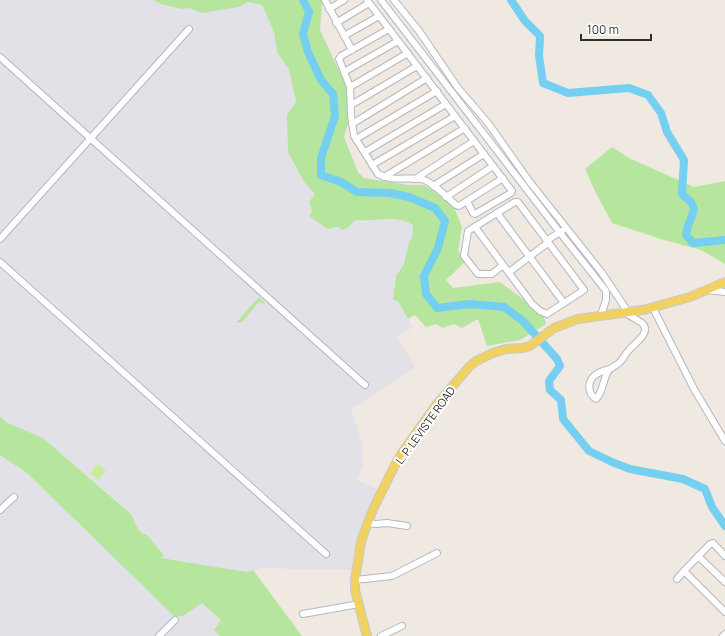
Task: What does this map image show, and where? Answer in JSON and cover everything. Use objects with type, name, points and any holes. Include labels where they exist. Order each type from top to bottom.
[{"type":"main road","name":"L. P. LEVISTE ROAD","points":[[367,636],[355,580],[361,542],[368,523],[402,453],[437,404],[470,366],[486,355],[506,349],[530,346],[545,334],[564,323],[601,315],[653,308],[725,282]]},
{"type":"street","points":[[324,0],[352,50]]},
{"type":"street","points":[[329,9],[344,0]]},
{"type":"street","points":[[381,0],[559,234],[606,291],[606,300],[601,315]]},
{"type":"street","points":[[394,0],[419,31],[458,88],[488,123],[528,181],[612,287],[626,312],[644,324],[645,330],[643,335],[624,356],[621,362],[610,369],[599,373],[591,380],[589,392],[594,398],[596,399],[600,395],[607,373],[610,369]]},
{"type":"street","points":[[336,23],[368,1],[512,190],[511,193],[475,214],[466,201]]},
{"type":"street","points":[[344,36],[380,18],[398,5]]},
{"type":"street","points":[[389,28],[340,57],[339,60],[350,88],[354,136],[378,174],[384,177],[400,180],[422,179],[458,205],[503,178]]},
{"type":"street","points":[[0,239],[189,29]]},
{"type":"street","points":[[344,72],[398,41]]},
{"type":"street","points":[[350,88],[408,54]]},
{"type":"street","points":[[0,57],[366,385]]},
{"type":"street","points":[[351,105],[418,66]]},
{"type":"street","points":[[352,124],[427,78]]},
{"type":"street","points":[[356,139],[437,91]]},
{"type":"street","points":[[364,152],[446,104]]},
{"type":"street","points":[[372,165],[455,116]]},
{"type":"street","points":[[384,177],[465,128]]},
{"type":"street","points":[[413,180],[474,141]]},
{"type":"street","points":[[433,186],[484,154]]},
{"type":"street","points":[[446,197],[493,166]]},
{"type":"street","points":[[475,227],[532,304],[540,311],[547,314],[583,292],[584,289],[547,243],[518,202],[515,202],[468,231],[464,256],[478,274],[492,274],[503,265]]},
{"type":"street","points":[[497,213],[564,304]]},
{"type":"street","points":[[509,272],[547,243],[552,236],[559,234],[566,228]]},
{"type":"street","points":[[0,262],[326,554]]},
{"type":"street","points":[[606,291],[612,287]]},
{"type":"street","points":[[705,290],[725,292]]},
{"type":"street","points":[[653,308],[694,389],[725,441]]},
{"type":"street","points":[[0,510],[14,497]]},
{"type":"street","points":[[368,523],[387,523],[407,526]]},
{"type":"street","points":[[677,579],[711,543],[725,556]]},
{"type":"street","points":[[355,580],[397,574],[437,553]]},
{"type":"street","points":[[698,556],[725,582]]},
{"type":"street","points":[[684,571],[725,612]]},
{"type":"street","points":[[303,614],[359,604]]},
{"type":"street","points":[[159,636],[175,620]]},
{"type":"street","points":[[381,636],[402,626]]},
{"type":"shaded area","points":[[0,0],[153,0],[161,4],[181,9],[189,8],[203,13],[239,7],[248,2],[262,5],[274,32],[277,52],[289,70],[296,102],[287,115],[304,182],[316,194],[328,229],[348,228],[355,220],[365,222],[383,218],[406,221],[413,225],[412,238],[409,242],[404,265],[396,276],[393,300],[398,301],[413,327],[397,337],[415,367],[351,409],[362,443],[363,465],[357,480],[378,489],[357,543],[352,570],[261,568],[247,572],[161,558],[164,555],[138,529],[131,513],[43,438],[6,422],[0,416]]},
{"type":"shaded area","points":[[0,455],[27,473],[183,615],[202,603],[221,621],[220,636],[0,636]]},
{"type":"green space","points":[[153,0],[321,0],[320,30],[347,88],[348,124],[344,137],[358,172],[364,178],[408,185],[424,185],[438,194],[454,207],[462,227],[458,251],[466,261],[446,280],[453,288],[500,282],[543,314],[546,324],[520,340],[487,346],[478,319],[462,328],[454,324],[443,328],[436,324],[426,327],[415,315],[408,319],[398,301],[393,300],[396,276],[404,264],[409,242],[412,238],[413,225],[406,221],[391,219],[355,220],[348,228],[342,230],[338,227],[328,229],[309,216],[312,211],[309,202],[315,194],[304,182],[288,152],[287,115],[296,102],[289,70],[277,52],[274,32],[262,5],[248,2],[239,7],[202,13],[189,8],[181,9],[161,4]]},
{"type":"green space","points":[[612,147],[629,158],[694,187],[725,181],[725,264],[701,250],[612,223],[585,169]]},
{"type":"green space","points":[[259,297],[265,303],[258,303],[242,322],[236,323]]},
{"type":"green space","points":[[0,416],[6,422],[43,438],[131,514],[138,529],[143,534],[146,534],[164,555],[161,558],[247,572],[253,570],[302,636],[220,636],[214,630],[221,620],[202,603],[183,616],[174,616],[27,473],[0,455]]},
{"type":"green space","points":[[98,464],[106,471],[98,480],[90,473]]},
{"type":"waterway","points":[[303,0],[309,12],[303,34],[308,52],[321,80],[333,94],[335,116],[321,158],[321,175],[341,182],[357,192],[390,193],[409,197],[435,208],[445,221],[438,248],[424,276],[426,294],[437,308],[470,304],[504,307],[523,321],[557,359],[560,366],[549,381],[550,390],[561,400],[563,419],[589,451],[630,469],[683,479],[705,489],[712,507],[725,526]]},
{"type":"waterway","points":[[511,0],[525,21],[540,36],[539,56],[543,83],[568,93],[629,88],[648,95],[661,113],[667,132],[684,160],[682,194],[691,202],[694,209],[686,235],[693,243],[725,240]]}]
